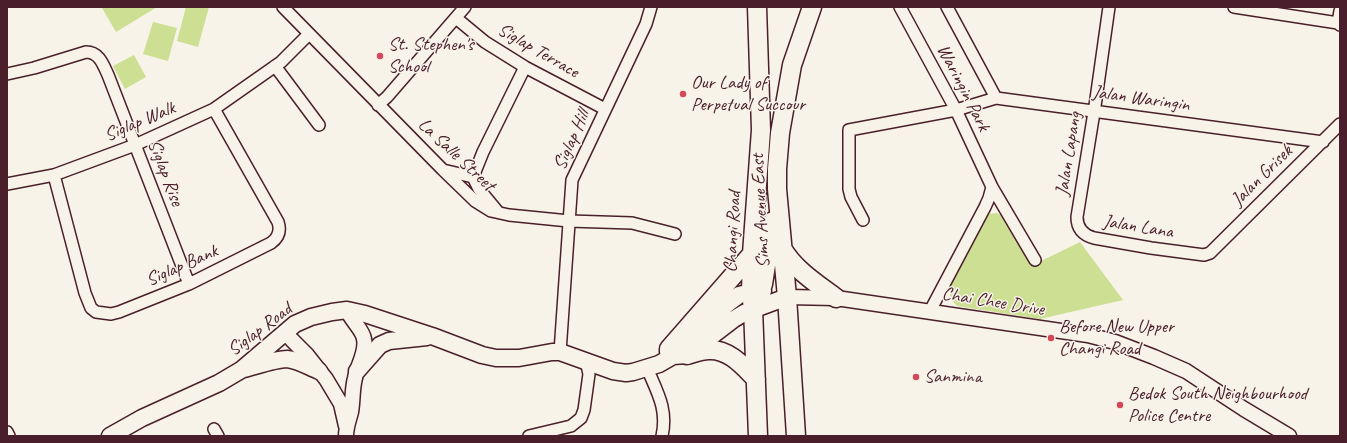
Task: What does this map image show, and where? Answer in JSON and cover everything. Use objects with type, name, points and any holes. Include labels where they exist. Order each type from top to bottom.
[{"type":"main road","name":"Changi Road","points":[[755,297],[752,254],[761,130],[757,7]]},
{"type":"main road","name":"Sims Avenue East","points":[[796,436],[787,297],[777,188],[780,133],[792,65],[812,7]]},
{"type":"main road","points":[[758,436],[755,297],[766,267],[777,188]]},
{"type":"main road","points":[[782,247],[789,260],[798,269],[836,298]]},
{"type":"main road","points":[[658,361],[670,350],[752,254]]},
{"type":"main road","name":"Siglap Road","points":[[658,361],[739,295],[755,297]]},
{"type":"main road","points":[[755,297],[787,297]]},
{"type":"main road","name":"Siglap Road","points":[[110,436],[142,418],[209,389],[241,370],[295,324],[311,317],[332,312],[347,310],[365,314],[496,358],[510,359],[552,352],[560,348],[586,361],[620,373],[633,372],[672,356],[687,355],[734,319],[755,297]]},
{"type":"main road","points":[[357,371],[380,345],[389,341],[432,336]]},
{"type":"main road","points":[[687,355],[708,350],[720,350],[734,357],[756,379]]},
{"type":"main road","points":[[241,370],[288,359],[297,361],[319,371]]},
{"type":"street","name":"La Salle Street","points":[[283,7],[443,170],[475,201],[491,211],[509,215],[569,221],[632,223],[675,234]]},
{"type":"street","points":[[378,105],[387,97],[465,7]]},
{"type":"street","name":"Siglap Hill","points":[[560,348],[572,180],[646,24],[651,7]]},
{"type":"street","name":"Waringin Park","points":[[900,7],[956,110],[992,187],[1035,260]]},
{"type":"street","name":"Waringin Park","points":[[947,7],[996,98]]},
{"type":"street","name":"Jalan Lapang","points":[[1077,213],[1094,110],[1108,7]]},
{"type":"street","points":[[1234,7],[1339,24],[1340,11]]},
{"type":"street","name":"Siglap Terrace","points":[[456,18],[485,42],[525,67],[605,109]]},
{"type":"street","name":"Siglap Walk","points":[[7,184],[54,175],[135,145],[214,109],[276,66],[310,34]]},
{"type":"street","name":"Siglap Rise","points":[[7,74],[34,68],[82,52],[90,52],[96,55],[102,62],[108,75],[189,284]]},
{"type":"street","points":[[276,66],[319,126]]},
{"type":"street","points":[[499,213],[479,189],[473,177],[483,152],[525,67]]},
{"type":"street","name":"Jalan Waringin","points":[[863,220],[851,197],[849,130],[956,110],[996,98],[1323,142]]},
{"type":"street","name":"Siglap Bank","points":[[54,175],[85,293],[91,308],[96,312],[119,312],[189,284],[272,243],[277,238],[279,232],[278,222],[214,109]]},
{"type":"street","name":"Jalan Grisek","points":[[1210,253],[1340,124]]},
{"type":"street","points":[[443,170],[473,177]]},
{"type":"street","points":[[930,311],[985,207],[992,187]]},
{"type":"street","name":"Jalan Lana","points":[[1077,213],[1077,220],[1080,228],[1091,238],[1204,255],[1210,253]]},
{"type":"street","name":"Chai Chee Drive","points":[[787,297],[836,298],[1088,335],[1115,342],[1186,371],[1289,436]]},
{"type":"street","points":[[346,431],[346,403],[364,348],[364,339],[361,331],[350,318],[347,310]]},
{"type":"street","points":[[286,332],[346,403]]},
{"type":"street","points":[[529,436],[571,426],[581,418],[584,410],[589,374],[586,361]]},
{"type":"street","points":[[658,361],[665,418],[662,436]]},
{"type":"street","points":[[7,432],[9,436]]},
{"type":"green space","points":[[157,7],[116,32],[102,8]]},
{"type":"green space","points":[[186,7],[209,7],[198,47],[177,41]]},
{"type":"green space","points":[[153,22],[177,28],[168,61],[143,54]]},
{"type":"green space","points":[[134,55],[146,77],[125,89],[113,66]]},
{"type":"green space","points":[[997,213],[1004,218],[1029,263],[1033,265],[1080,242],[1123,300],[1040,319],[957,306],[950,296],[951,283],[986,216]]},
{"type":"place","name":"St. Stephen's School","points":[[380,56]]},
{"type":"place","name":"Our Lady of Perpetual Succour","points":[[683,94]]},
{"type":"place","name":"Before New Upper Changi Road","points":[[1051,338]]},
{"type":"place","name":"Sanmina","points":[[916,377]]},
{"type":"place","name":"Bedok South Neighbourhood Police Centre","points":[[1120,405]]}]
